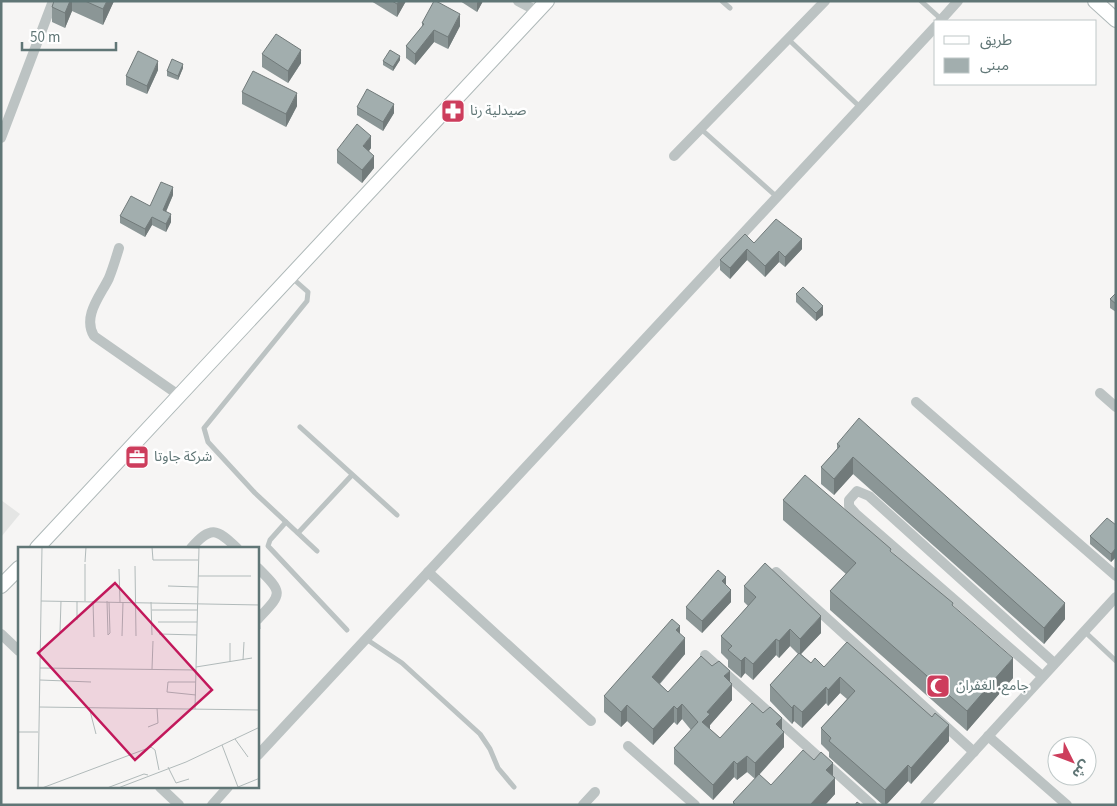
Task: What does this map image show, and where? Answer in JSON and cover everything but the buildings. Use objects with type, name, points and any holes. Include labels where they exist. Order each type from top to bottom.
[{"type":"street","points":[[1,138],[53,1]]},
{"type":"street","points":[[518,1],[542,6]]},
{"type":"street","points":[[674,156],[825,1]]},
{"type":"street","points":[[941,20],[958,1]]},
{"type":"street","points":[[1095,1],[1116,20]]},
{"type":"street","points":[[38,547],[542,6]]},
{"type":"street","points":[[259,755],[934,27]]},
{"type":"street","points":[[119,248],[109,278],[91,312],[90,330],[94,336],[180,396]]},
{"type":"street","points":[[1100,393],[1116,407]]},
{"type":"street","points":[[916,402],[1116,576]]},
{"type":"street","points":[[1042,676],[856,514],[849,506],[849,500],[857,491],[869,496],[1054,663]]},
{"type":"street","points":[[192,547],[204,534],[214,531],[223,535],[236,547]]},
{"type":"street","points":[[1,586],[18,569]]},
{"type":"street","points":[[259,569],[276,587],[277,592],[275,600],[259,618]]},
{"type":"street","points":[[428,572],[591,721]]},
{"type":"street","points":[[776,572],[974,752]]},
{"type":"street","points":[[925,805],[1116,597]]},
{"type":"street","points":[[1,634],[18,651]]},
{"type":"street","points":[[705,655],[872,805]]},
{"type":"street","points":[[988,736],[1067,805]]},
{"type":"street","points":[[628,746],[695,805]]},
{"type":"street","points":[[161,788],[179,805]]},
{"type":"street","points":[[212,805],[227,788]]},
{"type":"street","points":[[583,805],[595,792]]},
{"type":"lane","points":[[722,1],[730,8]]},
{"type":"lane","points":[[921,1],[937,20]]},
{"type":"lane","points":[[788,39],[860,107]]},
{"type":"lane","points":[[701,129],[777,197]]},
{"type":"lane","points":[[291,277],[308,292],[307,301],[204,428],[208,442],[255,493],[317,551]]},
{"type":"lane","points":[[300,427],[397,515]]},
{"type":"lane","points":[[298,533],[352,475]]},
{"type":"lane","points":[[286,522],[270,540],[268,546],[347,630]]},
{"type":"lane","points":[[1084,631],[1116,661]]},
{"type":"lane","points":[[366,639],[402,663],[480,734],[490,749],[498,768],[514,787]]},
{"type":"shaded area","points":[[1,500],[20,514],[1,537]]},
{"type":"place","name":"صيدلية رنا","points":[[453,111]]},
{"type":"place","name":"شركة جاوتا","points":[[137,457]]},
{"type":"place","name":"جامع. الغفران","points":[[938,686]]}]
